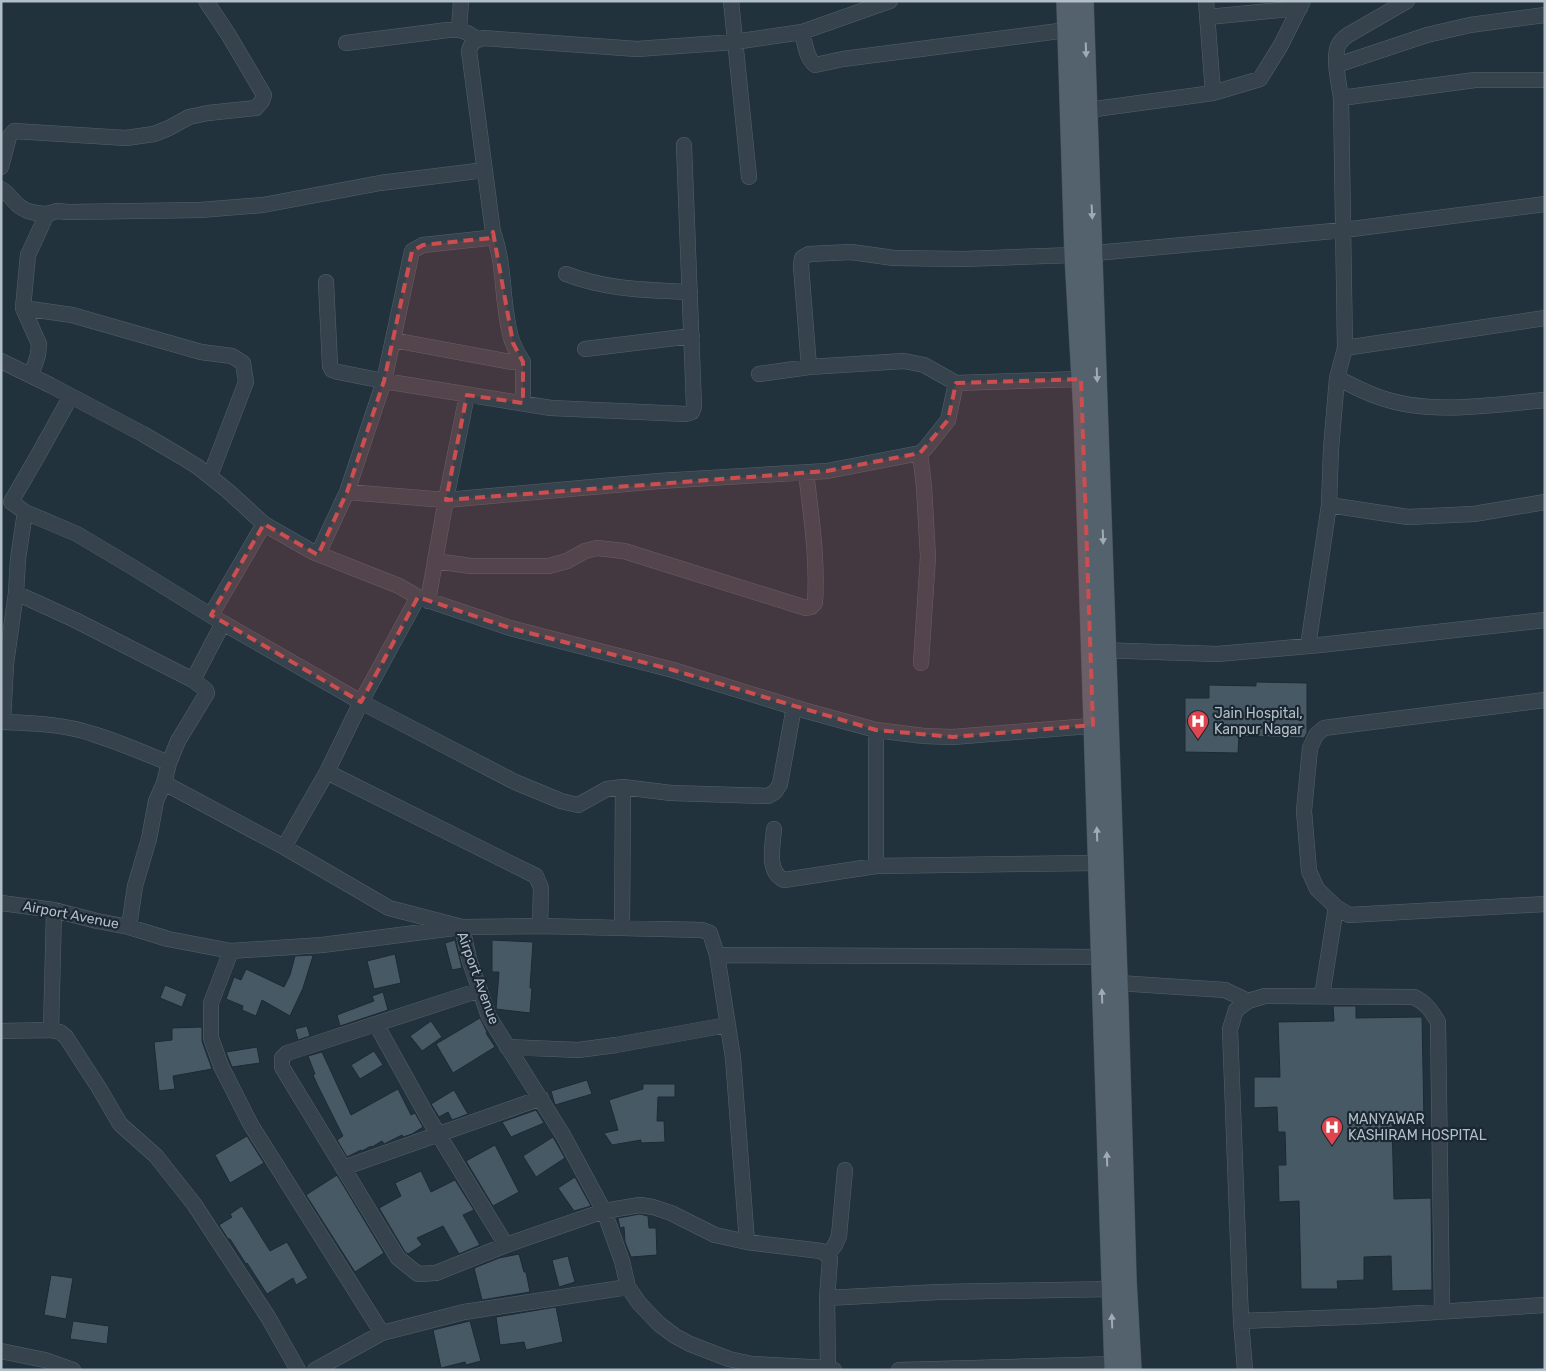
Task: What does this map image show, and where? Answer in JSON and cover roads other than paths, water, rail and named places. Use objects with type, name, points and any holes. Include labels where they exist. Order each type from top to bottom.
[{"type":"main road","points":[[1066,1],[1074,255],[1099,650]]},
{"type":"main road","points":[[1084,1],[1094,254],[1101,725],[1118,982],[1132,1370]]},
{"type":"main road","points":[[1101,725],[1098,863],[1114,1367]]},
{"type":"street","points":[[1,167],[9,137],[14,131],[126,138],[154,134],[189,117],[256,108],[264,95],[206,1]]},
{"type":"street","points":[[459,30],[461,1]]},
{"type":"street","points":[[731,1],[749,177]]},
{"type":"street","points":[[523,403],[522,362],[513,342],[504,303],[500,256],[493,232],[469,51],[471,44],[483,38],[637,49],[734,42],[802,32],[890,1]]},
{"type":"street","points":[[1206,1],[1213,93]]},
{"type":"street","points":[[1308,646],[1329,506],[1331,449],[1337,378],[1345,348],[1341,98],[1337,48],[1341,40],[1390,6],[1407,1]]},
{"type":"street","points":[[1088,110],[1213,93],[1260,79],[1302,5]]},
{"type":"street","points":[[1208,17],[1302,5]]},
{"type":"street","points":[[1337,65],[1427,35],[1470,25],[1545,15]]},
{"type":"street","points":[[346,43],[448,30],[466,31],[478,40]]},
{"type":"street","points":[[802,32],[807,54],[815,65],[843,59],[1067,30]]},
{"type":"street","points":[[1341,98],[1475,80],[1545,80]]},
{"type":"street","points":[[326,282],[330,366],[332,370],[384,381],[551,408],[686,414],[692,412],[694,407],[692,336],[684,145]]},
{"type":"street","points":[[1,189],[24,211],[32,214],[47,214],[57,211],[200,210],[263,205],[380,183],[485,170]]},
{"type":"street","points":[[809,367],[801,266],[802,258],[809,254],[851,252],[894,258],[964,259],[1094,254],[1344,230],[1545,204]]},
{"type":"street","points":[[31,376],[38,355],[39,344],[23,308],[28,255],[47,214]]},
{"type":"street","points":[[318,554],[347,492],[384,381],[412,251],[422,245],[488,238],[493,232]]},
{"type":"street","points":[[566,274],[602,285],[620,288],[690,292]]},
{"type":"street","points":[[23,308],[72,315],[201,352],[232,356],[243,363],[246,382],[210,476]]},
{"type":"street","points":[[1345,348],[1545,318]]},
{"type":"street","points":[[585,349],[692,336]]},
{"type":"street","points":[[393,340],[511,362],[522,362]]},
{"type":"street","points":[[1,361],[143,434],[198,467],[264,524],[318,554],[399,586],[423,599],[510,628],[673,670],[876,730],[924,736],[953,737],[1101,725]]},
{"type":"street","points":[[759,374],[809,367],[904,361],[924,365],[956,383],[1081,379]]},
{"type":"street","points":[[1337,378],[1376,397],[1415,405],[1450,408],[1545,400]]},
{"type":"street","points":[[347,492],[446,500],[659,481],[827,471],[920,453],[948,420],[956,383]]},
{"type":"street","points":[[284,847],[328,772],[361,702],[423,599],[435,561],[468,394]]},
{"type":"street","points":[[70,396],[6,499],[25,512],[77,534],[217,619],[361,702],[515,782],[561,801],[578,805],[606,789],[623,787],[671,793],[768,796],[775,792],[780,784],[794,707]]},
{"type":"street","points":[[920,453],[928,557],[921,663]]},
{"type":"street","points":[[435,561],[471,566],[549,566],[567,561],[586,551],[598,548],[624,551],[806,608],[811,607],[815,603],[816,594],[806,472]]},
{"type":"street","points":[[1329,506],[1408,516],[1474,514],[1545,502]]},
{"type":"street","points":[[25,512],[6,664],[2,722],[55,726],[93,733],[169,763]]},
{"type":"street","points":[[193,680],[217,619],[264,524]]},
{"type":"street","points":[[16,593],[75,620],[193,680],[206,690],[207,693],[178,741],[156,801],[149,839],[135,886],[129,926]]},
{"type":"street","points":[[1099,650],[1217,654],[1545,620]]},
{"type":"street","points":[[1545,700],[1324,728],[1316,735],[1310,748],[1304,811],[1309,871],[1318,889],[1336,907],[1349,915],[1545,904]]},
{"type":"street","points":[[876,730],[876,866]]},
{"type":"street","points":[[328,772],[536,876],[541,888],[540,926]]},
{"type":"street","points":[[164,783],[284,847],[389,908],[462,927],[540,926],[702,930],[710,933],[717,955],[733,1058],[747,1242]]},
{"type":"street","points":[[622,928],[623,787]]},
{"type":"street","points":[[774,829],[772,868],[777,877],[784,880],[876,866],[1098,863]]},
{"type":"street","name":"Airport Avenue","points":[[1,902],[54,910],[129,926],[168,939],[231,951],[322,945],[462,927],[469,958],[489,1017],[541,1098],[604,1210],[622,1261],[628,1287],[639,1303],[659,1324],[675,1336],[729,1359],[752,1364],[831,1369]]},
{"type":"street","points":[[1322,996],[1336,907]]},
{"type":"street","points":[[51,1030],[54,910]]},
{"type":"street","points":[[231,951],[211,1003],[211,1038],[221,1066],[251,1125],[382,1334]]},
{"type":"street","points":[[717,955],[1101,957]]},
{"type":"street","points":[[1118,982],[1225,990],[1248,1001]]},
{"type":"street","points":[[480,990],[287,1053],[282,1058],[282,1067],[398,1258],[418,1274],[436,1273],[506,1245],[604,1210],[640,1205],[653,1207],[671,1213],[715,1234],[747,1242],[821,1251],[828,1255],[830,1259],[827,1298],[831,1369]]},
{"type":"street","points":[[1245,1370],[1241,1321],[1230,1029],[1236,1010],[1248,1001],[1265,996],[1414,997],[1431,1010],[1438,1022],[1442,1312]]},
{"type":"street","points":[[376,1024],[438,1134],[506,1245]]},
{"type":"street","points":[[507,1047],[578,1050],[727,1026]]},
{"type":"street","points":[[1,1031],[51,1030],[60,1032],[66,1037],[120,1124],[156,1156],[194,1204],[268,1317],[298,1370]]},
{"type":"street","points":[[344,1168],[541,1098]]},
{"type":"street","points":[[828,1255],[839,1236],[845,1170]]},
{"type":"street","points":[[315,1370],[382,1334],[464,1312],[628,1287]]},
{"type":"street","points":[[827,1298],[939,1292],[1111,1289]]},
{"type":"street","points":[[1241,1321],[1374,1316],[1545,1305]]},
{"type":"street","points":[[1,1351],[45,1360],[73,1370]]},
{"type":"street","points":[[899,1370],[1114,1367]]},
{"type":"place","name":"Jain Hospital, Kanpur Nagar","points":[[1198,740]]},
{"type":"place","name":"MANYAWAR KASHIRAM HOSPITAL","points":[[1332,1146]]}]
